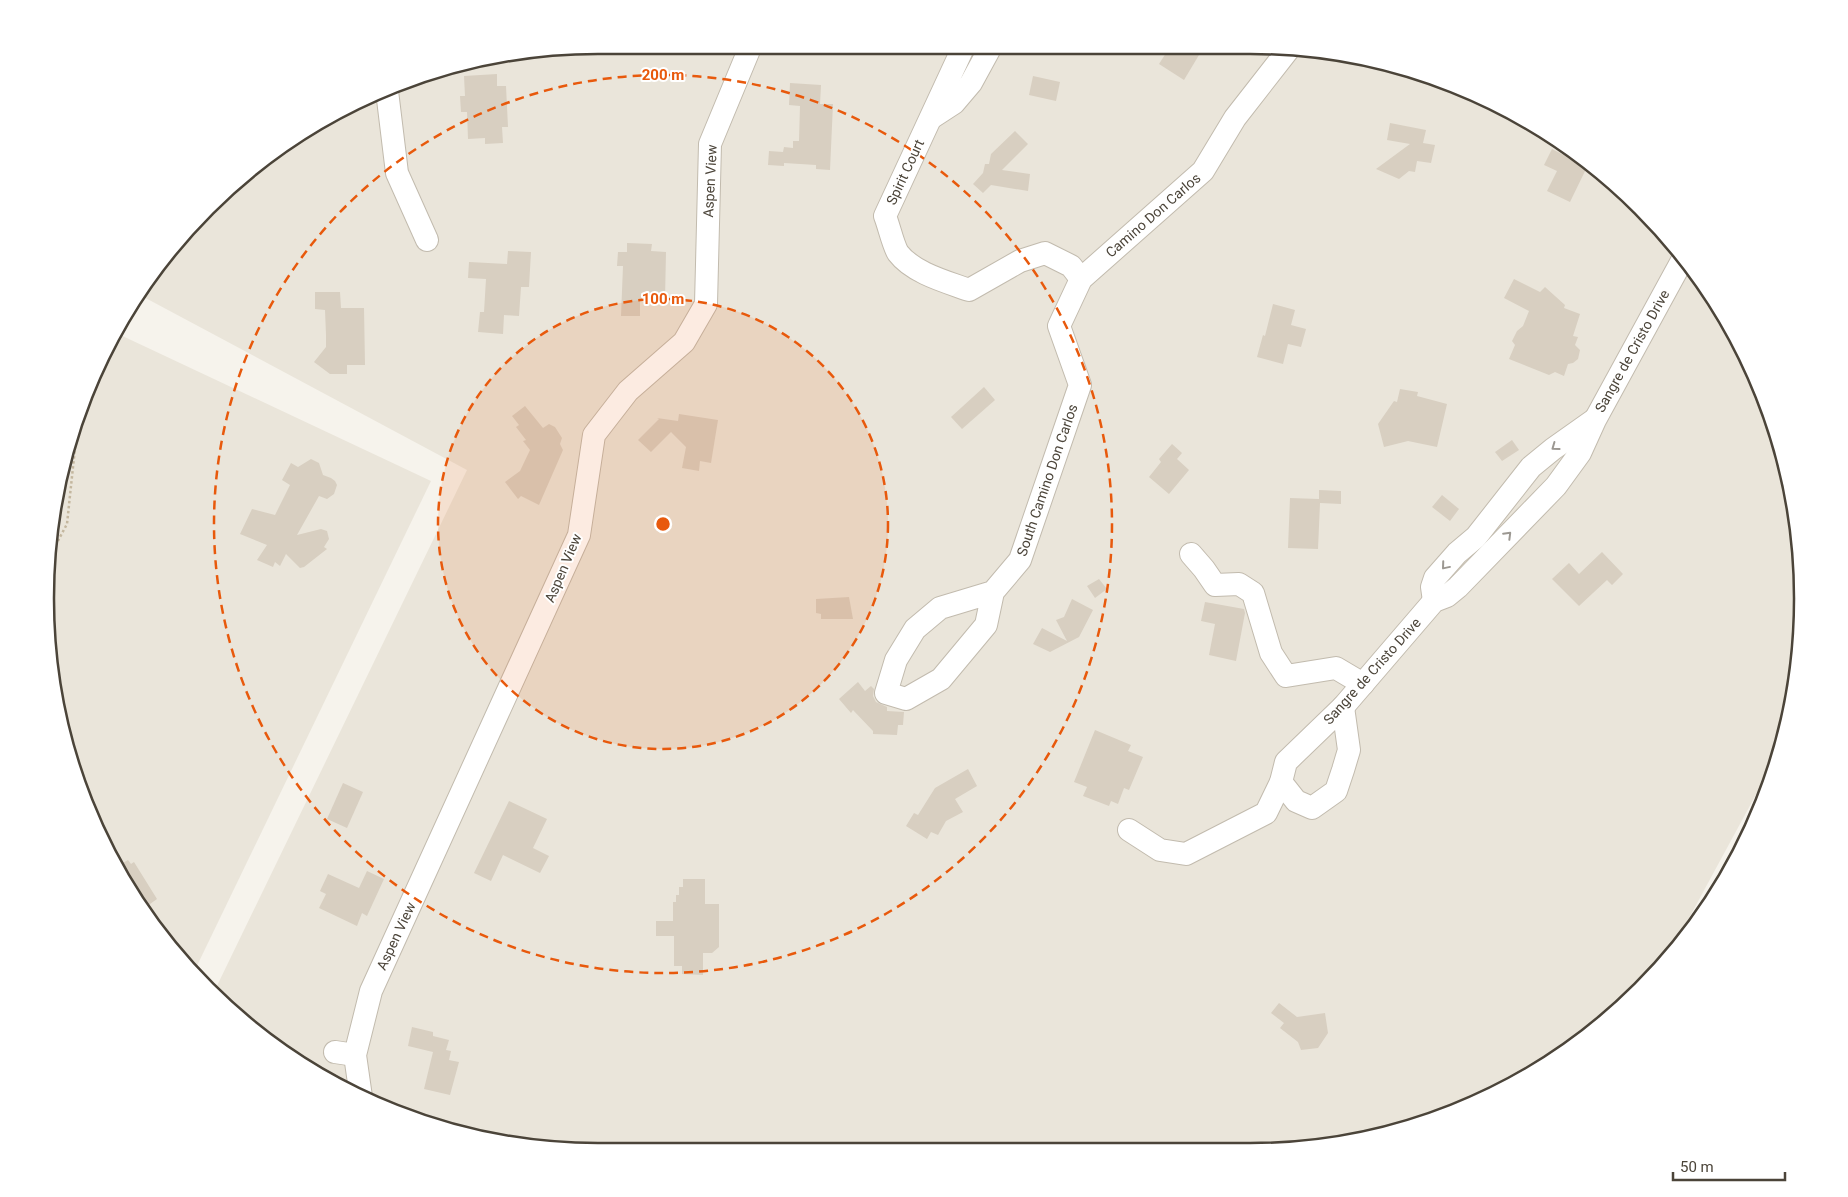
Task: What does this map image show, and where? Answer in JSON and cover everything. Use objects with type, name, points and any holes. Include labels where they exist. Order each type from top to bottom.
[{"type":"street","name":"Aspen View","points":[[357,1087],[345,1053],[370,991],[579,535],[594,435],[628,390],[684,342],[706,304],[710,144],[747,54]]},
{"type":"street","name":"Spirit Court","points":[[960,54],[886,216],[897,252],[912,265],[934,278],[970,290],[1020,261],[1045,252],[1071,266],[1081,279]]},
{"type":"street","points":[[930,119],[954,103],[971,83],[987,54]]},
{"type":"street","name":"Camino Don Carlos","points":[[1081,279],[1203,171],[1235,118],[1284,55]]},
{"type":"street","points":[[388,96],[397,172],[427,240]]},
{"type":"street","name":"Sangre de Cristo Drive","points":[[1129,830],[1160,850],[1186,854],[1266,813],[1281,782],[1286,762],[1344,707],[1434,601],[1447,596],[1458,587],[1556,486],[1580,453],[1595,420],[1680,264]]},
{"type":"street","name":"South Camino Don Carlos","points":[[993,592],[940,608],[916,629],[896,660],[886,693],[906,699],[941,679],[986,625],[993,592],[1020,560],[1080,385],[1059,326],[1081,279]]},
{"type":"street","name":"Sangre de Cristo Drive","points":[[1434,601],[1432,588],[1435,578],[1457,553],[1476,537],[1531,467],[1553,448],[1595,420]]},
{"type":"street","points":[[1191,554],[1215,585],[1239,584],[1253,593],[1272,653],[1286,676],[1336,668],[1363,684]]},
{"type":"street","points":[[1281,782],[1296,801],[1312,808],[1336,792],[1349,750],[1344,707]]},
{"type":"path","points":[[57,543],[67,524],[75,449]]},
{"type":"shaded area","points":[[1250,54],[1321,58],[1390,72],[1425,83],[1458,95],[1522,127],[1581,166],[1609,189],[1635,213],[1682,267],[1721,326],[1738,358],[1753,390],[1776,458],[1790,527],[1793,563],[1793,634],[1790,670],[1776,739],[1761,786],[1682,930],[1635,984],[1581,1031],[1522,1070],[1458,1102],[1390,1125],[1356,1133],[1321,1139],[1285,1142],[598,1143],[527,1139],[458,1125],[390,1102],[358,1087],[326,1070],[267,1031],[216,987],[467,470],[145,298],[166,267],[189,239],[239,189],[296,146],[358,110],[390,95],[458,72],[527,58],[563,55]]},
{"type":"shaded area","points":[[122,336],[431,481],[197,966],[166,930],[146,901],[127,871],[95,807],[72,739],[58,670],[54,598],[58,527],[72,458],[95,390],[110,358]]},
{"type":"building","points":[[1165,54],[1200,54],[1184,80],[1159,64]]},
{"type":"building","points":[[497,74],[497,86],[506,86],[508,127],[502,127],[503,143],[485,144],[485,138],[468,139],[467,112],[461,112],[460,96],[465,96],[464,76]]},
{"type":"building","points":[[1033,76],[1060,82],[1056,101],[1029,95]]},
{"type":"building","points":[[790,83],[821,85],[820,104],[833,104],[830,170],[816,169],[816,165],[784,163],[784,166],[768,165],[769,151],[783,152],[784,147],[793,148],[793,141],[799,141],[800,106],[789,105]]},
{"type":"building","points":[[1390,123],[1426,130],[1423,143],[1435,145],[1431,163],[1417,161],[1415,172],[1409,171],[1399,179],[1376,169],[1410,144],[1387,140]]},
{"type":"building","points":[[1015,131],[1028,144],[1002,170],[1030,174],[1028,191],[991,185],[983,193],[973,184],[983,173],[985,164],[989,164],[991,154]]},
{"type":"building","points":[[1552,149],[1569,158],[1586,170],[1570,202],[1547,191],[1557,171],[1544,165]]},
{"type":"building","points":[[627,243],[652,244],[651,251],[666,252],[665,300],[640,299],[640,316],[621,316],[623,266],[617,266],[618,252],[627,252]]},
{"type":"building","points":[[508,251],[531,252],[529,287],[521,287],[519,316],[504,315],[503,334],[478,332],[480,312],[484,312],[486,279],[468,278],[469,262],[507,264]]},
{"type":"building","points":[[1514,279],[1540,292],[1545,287],[1565,305],[1564,308],[1580,314],[1573,336],[1578,337],[1575,345],[1580,350],[1578,359],[1568,364],[1564,376],[1555,372],[1549,375],[1509,359],[1515,345],[1512,341],[1517,331],[1523,326],[1529,311],[1504,298]]},
{"type":"building","points":[[315,292],[340,292],[341,308],[364,308],[365,365],[347,365],[347,374],[330,374],[314,362],[326,347],[325,310],[315,309]]},
{"type":"building","points":[[1273,304],[1295,310],[1291,325],[1306,329],[1301,347],[1288,344],[1283,364],[1257,357],[1263,335],[1265,336]]},
{"type":"building","points":[[984,387],[995,400],[962,429],[951,417]]},
{"type":"building","points":[[1400,389],[1418,392],[1417,396],[1447,404],[1437,447],[1408,441],[1384,447],[1378,424],[1394,401],[1397,402]]},
{"type":"building","points":[[525,406],[543,428],[549,424],[555,427],[562,438],[560,444],[563,450],[539,505],[521,496],[518,499],[505,482],[520,471],[530,450],[523,441],[526,440],[516,427],[519,425],[512,416]]},
{"type":"building","points":[[679,414],[718,420],[711,463],[700,461],[699,471],[682,468],[686,447],[671,432],[651,452],[638,440],[659,419],[657,418],[678,421]]},
{"type":"building","points":[[1512,440],[1519,450],[1502,461],[1495,452]]},
{"type":"building","points":[[1172,444],[1182,453],[1177,459],[1189,470],[1169,494],[1149,477],[1161,462],[1159,459]]},
{"type":"building","points":[[311,459],[319,463],[323,475],[331,478],[337,485],[334,494],[327,499],[319,496],[297,535],[321,529],[327,531],[329,539],[324,547],[327,549],[300,568],[286,554],[280,566],[275,562],[273,567],[257,560],[267,545],[240,534],[252,509],[275,515],[290,485],[282,480],[291,463],[298,467]]},
{"type":"building","points":[[1319,490],[1341,491],[1341,504],[1320,503],[1318,549],[1288,548],[1290,498],[1319,499]]},
{"type":"building","points":[[1442,495],[1459,509],[1450,521],[1432,507]]},
{"type":"building","points":[[1602,552],[1623,574],[1612,585],[1607,580],[1579,606],[1552,579],[1569,563],[1579,574]]},
{"type":"building","points":[[1099,579],[1107,589],[1095,598],[1087,586]]},
{"type":"building","points":[[849,597],[853,619],[821,619],[821,614],[816,613],[816,599]]},
{"type":"building","points":[[1072,599],[1093,610],[1079,637],[1050,652],[1033,644],[1042,628],[1067,641],[1056,620],[1064,617]]},
{"type":"building","points":[[1205,602],[1244,609],[1245,613],[1236,661],[1209,655],[1215,624],[1201,621]]},
{"type":"building","points":[[858,682],[865,691],[871,686],[874,689],[873,696],[876,702],[887,707],[887,711],[904,712],[903,725],[898,725],[897,735],[873,734],[873,731],[853,710],[851,713],[839,699]]},
{"type":"building","points":[[1095,730],[1131,745],[1128,751],[1143,757],[1129,790],[1124,788],[1118,804],[1111,801],[1109,806],[1083,796],[1087,787],[1074,782]]},
{"type":"building","points":[[968,769],[977,786],[955,799],[963,812],[946,821],[938,835],[931,832],[927,839],[906,826],[914,813],[918,815],[935,788]]},
{"type":"building","points":[[343,783],[363,792],[347,828],[327,819]]},
{"type":"building","points":[[509,801],[547,819],[533,848],[549,856],[540,873],[503,855],[491,881],[474,873]]},
{"type":"building","points":[[128,860],[131,864],[134,862],[157,899],[149,905],[123,863]]},
{"type":"building","points":[[367,871],[384,879],[367,916],[362,913],[357,926],[319,908],[326,894],[320,891],[328,874],[359,888]]},
{"type":"building","points":[[683,879],[705,879],[705,904],[719,904],[719,947],[712,953],[703,953],[703,975],[682,974],[682,966],[674,966],[674,936],[656,936],[656,921],[673,921],[673,902],[676,902],[676,895],[679,895],[679,887],[683,887]]},
{"type":"building","points":[[1279,1003],[1297,1017],[1325,1013],[1328,1033],[1318,1048],[1301,1050],[1298,1042],[1280,1028],[1284,1023],[1271,1013]]},
{"type":"building","points":[[412,1027],[433,1032],[433,1036],[449,1040],[446,1050],[451,1051],[449,1060],[459,1062],[450,1095],[424,1089],[433,1052],[408,1046]]}]
